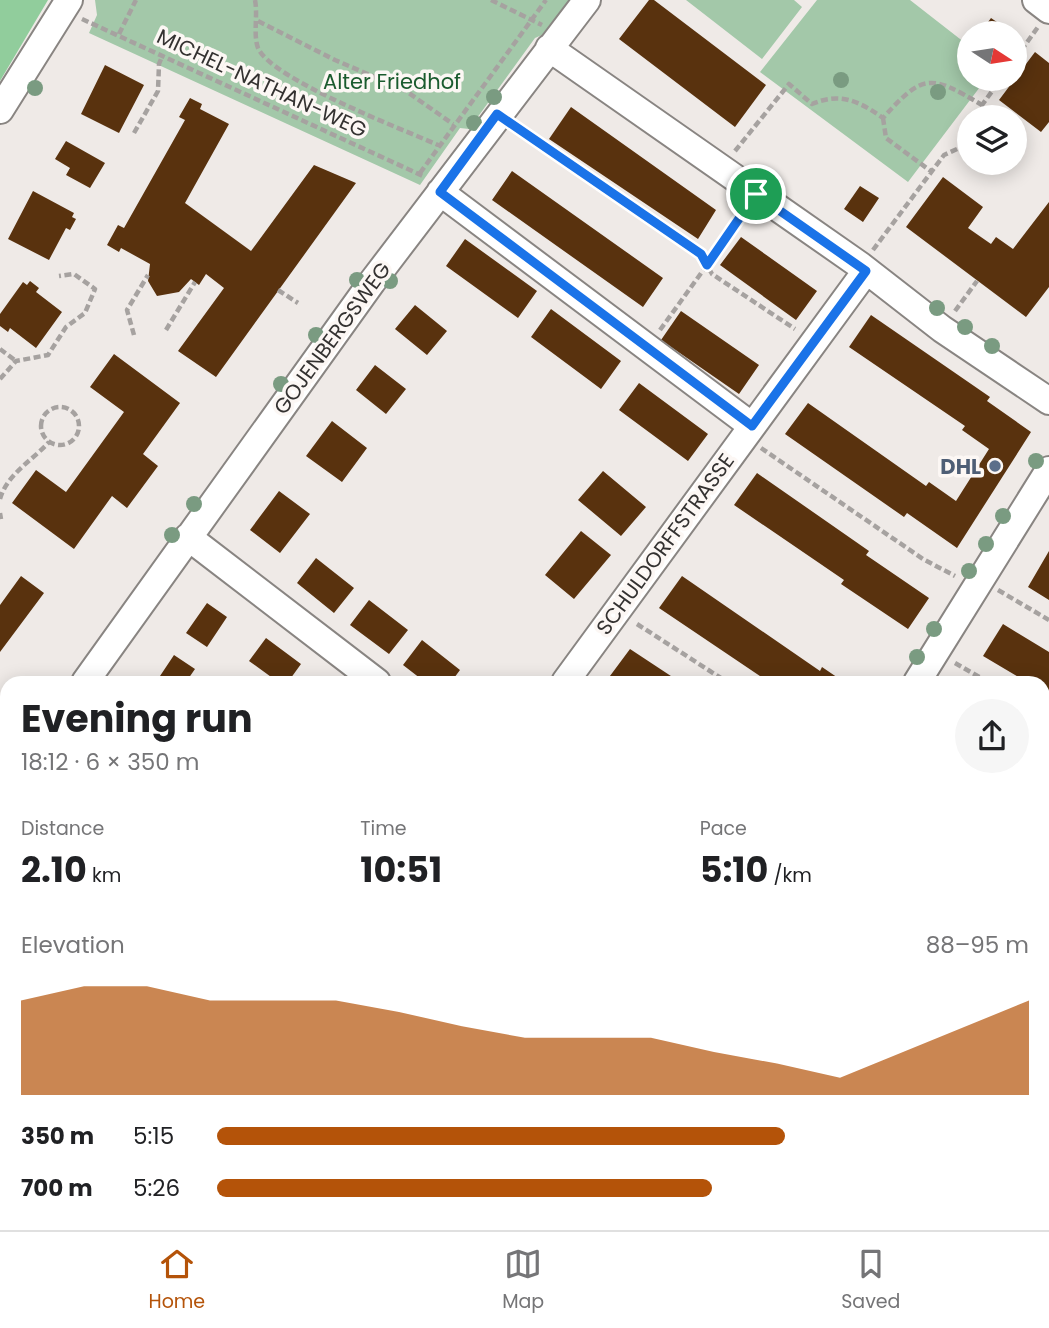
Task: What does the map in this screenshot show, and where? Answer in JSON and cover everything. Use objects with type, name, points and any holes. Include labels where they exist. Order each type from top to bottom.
[{"type":"street","points":[[0,110],[69,0]]},
{"type":"street","name":"GOJENBERGSWEG","points":[[89,676],[497,114],[587,0]]},
{"type":"street","points":[[549,48],[863,269],[942,329],[1049,401]]},
{"type":"street","points":[[440,192],[625,328],[748,431]]},
{"type":"street","name":"SCHULDORFFSTRASSE","points":[[569,676],[813,342],[863,269]]},
{"type":"street","points":[[921,676],[1049,470]]},
{"type":"street","points":[[188,537],[369,676]]},
{"type":"path","points":[[119,34],[136,0]]},
{"type":"path","points":[[255,0],[257,46],[267,62],[309,86],[438,145],[544,1]]},
{"type":"path","points":[[491,0],[532,18]]},
{"type":"path","points":[[1027,38],[1043,10]]},
{"type":"path","name":"MICHEL-NATHAN-WEG","points":[[92,21],[420,173],[438,145]]},
{"type":"path","points":[[258,21],[335,60],[403,89],[453,124]]},
{"type":"path","points":[[134,134],[158,91],[159,64],[163,54]]},
{"type":"path","points":[[883,118],[899,100],[922,83],[938,81],[982,105],[992,91]]},
{"type":"path","points":[[747,137],[789,84],[812,104],[826,98],[842,97],[861,103],[883,118],[886,138],[932,172]]},
{"type":"path","points":[[497,114],[701,254],[712,274],[813,342]]},
{"type":"path","points":[[863,269],[944,155],[957,149]]},
{"type":"path","points":[[647,348],[756,194]]},
{"type":"path","points":[[0,379],[16,361],[48,355],[66,327],[85,313],[95,289],[74,274],[59,276]]},
{"type":"path","points":[[134,335],[127,310],[148,275]]},
{"type":"path","points":[[969,292],[977,281]]},
{"type":"path","points":[[166,330],[195,282]]},
{"type":"path","points":[[278,290],[298,303]]},
{"type":"path","points":[[0,349],[16,361]]},
{"type":"path","points":[[55,407],[70,409],[79,422],[77,434],[64,445],[49,442],[40,428],[42,416],[55,407]]},
{"type":"path","points":[[748,431],[923,559],[952,575]]},
{"type":"path","points":[[0,499],[2,491],[19,470],[49,442]]},
{"type":"path","points":[[993,587],[1049,620]]},
{"type":"path","points":[[617,610],[718,676]]},
{"type":"path","points":[[949,660],[977,676]]},
{"type":"green space","points":[[0,0],[48,0],[0,81]]},
{"type":"green space","name":"Alter Friedhof","points":[[95,0],[569,0],[542,35],[535,38],[469,129],[460,128],[420,185],[89,33],[97,15]]},
{"type":"green space","points":[[686,0],[794,0],[802,7],[762,59]]},
{"type":"green space","points":[[817,0],[910,0],[957,37],[957,91],[977,91],[966,105],[957,105],[957,117],[908,182],[760,72]]},
{"type":"building","points":[[649,0],[654,0],[766,85],[735,127],[619,39]]},
{"type":"building","points":[[1035,52],[1049,63],[1049,122],[1041,132],[1027,121],[1027,105],[1006,105],[999,100],[1006,91],[1027,91],[1027,63]]},
{"type":"building","points":[[105,65],[144,85],[119,133],[81,114]]},
{"type":"building","points":[[190,98],[202,104],[200,109],[229,124],[185,203],[251,251],[314,165],[356,183],[216,377],[178,351],[224,288],[206,274],[199,285],[191,279],[179,292],[157,296],[148,281],[150,264],[121,248],[119,252],[107,245],[118,225],[124,228],[185,120],[179,117]]},
{"type":"building","points":[[571,107],[716,210],[698,239],[549,139]]},
{"type":"building","points":[[66,141],[105,163],[90,188],[66,175],[70,168],[55,159]]},
{"type":"building","points":[[512,171],[663,278],[643,307],[492,200]]},
{"type":"building","points":[[943,177],[983,207],[968,228],[991,244],[996,237],[1013,249],[1049,202],[1049,287],[1026,317],[906,227]]},
{"type":"building","points":[[860,186],[879,198],[863,222],[844,209]]},
{"type":"building","points":[[33,191],[74,213],[72,217],[76,219],[70,230],[66,228],[49,260],[8,239]]},
{"type":"building","points":[[741,237],[817,291],[796,320],[720,265]]},
{"type":"building","points":[[465,239],[537,291],[518,318],[446,266]]},
{"type":"building","points":[[30,281],[39,288],[36,292],[62,312],[36,348],[10,328],[8,332],[0,326],[0,314],[23,282],[27,285]]},
{"type":"building","points":[[415,305],[447,331],[427,355],[395,329]]},
{"type":"building","points":[[551,309],[621,361],[601,389],[531,337]]},
{"type":"building","points":[[681,311],[759,365],[739,394],[661,340]]},
{"type":"building","points":[[871,315],[990,397],[987,401],[1031,432],[957,548],[907,513],[904,517],[785,434],[808,403],[926,486],[929,482],[956,501],[989,449],[962,430],[965,426],[849,347]]},
{"type":"building","points":[[114,354],[180,403],[143,454],[158,466],[127,508],[112,496],[74,549],[12,503],[36,470],[66,492],[124,412],[90,387]]},
{"type":"building","points":[[375,365],[406,389],[386,414],[356,390]]},
{"type":"building","points":[[639,383],[708,434],[688,461],[619,410]]},
{"type":"building","points":[[332,421],[367,448],[342,482],[306,456]]},
{"type":"building","points":[[603,471],[646,507],[621,536],[578,500]]},
{"type":"building","points":[[757,473],[869,551],[866,555],[929,598],[908,629],[841,584],[844,580],[734,505]]},
{"type":"building","points":[[279,491],[310,514],[280,553],[250,530]]},
{"type":"building","points":[[581,531],[611,555],[574,599],[545,575]]},
{"type":"building","points":[[1049,551],[1049,600],[1028,587]]},
{"type":"building","points":[[316,558],[354,588],[334,613],[297,583]]},
{"type":"building","points":[[21,576],[44,593],[0,652],[0,605]]},
{"type":"building","points":[[682,576],[820,671],[822,667],[835,676],[760,676],[659,608]]},
{"type":"building","points":[[369,600],[408,630],[389,654],[350,625]]},
{"type":"building","points":[[207,603],[227,617],[207,647],[186,633]]},
{"type":"building","points":[[1003,624],[1049,652],[1049,676],[1017,676],[983,656]]},
{"type":"building","points":[[266,638],[301,664],[292,676],[270,676],[249,661]]},
{"type":"building","points":[[422,640],[460,670],[456,676],[417,676],[403,665]]},
{"type":"building","points":[[630,649],[671,676],[610,676]]},
{"type":"building","points":[[174,655],[195,669],[190,676],[160,676]]},
{"type":"place","name":"DHL","points":[[995,466]]},
{"type":"route","points":[[497,114],[701,254],[707,265],[756,194],[866,271],[752,426],[635,339],[625,328],[440,192],[497,114]]}]
